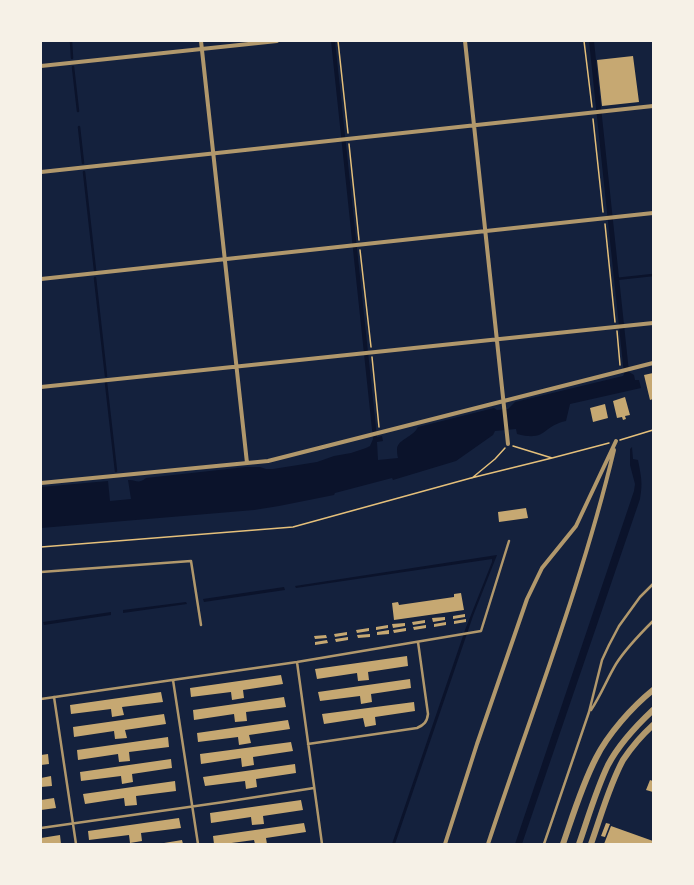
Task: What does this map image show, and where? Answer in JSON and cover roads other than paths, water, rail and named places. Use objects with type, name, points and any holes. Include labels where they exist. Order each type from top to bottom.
[{"type":"street","points":[[201,41],[247,463]]},
{"type":"street","points":[[41,66],[277,41]]},
{"type":"street","points":[[465,41],[508,444]]},
{"type":"street","points":[[41,172],[653,106]]},
{"type":"street","points":[[41,279],[653,213]]},
{"type":"street","points":[[41,387],[653,323]]},
{"type":"street","points":[[41,483],[268,461],[503,404],[653,363]]},
{"type":"street","points":[[445,844],[477,744],[527,599],[542,568],[576,526],[616,442],[605,488],[581,573],[488,844]]},
{"type":"street","points":[[563,844],[584,784],[596,757],[614,731],[630,712],[653,690]]},
{"type":"street","points":[[579,844],[598,789],[609,764],[625,740],[640,722],[653,710]]},
{"type":"street","points":[[591,844],[609,791],[624,760],[653,725]]},
{"type":"lane","points":[[41,699],[297,662],[481,632],[509,541]]},
{"type":"lane","points":[[41,572],[191,561],[201,625]]},
{"type":"lane","points":[[544,844],[589,712],[602,660],[619,626],[635,603],[653,584]]},
{"type":"lane","points":[[589,712],[597,700],[616,663],[653,621]]},
{"type":"lane","points":[[308,744],[417,728],[424,725],[428,714],[418,642]]},
{"type":"lane","points":[[297,662],[322,844]]},
{"type":"lane","points":[[173,680],[198,844]]},
{"type":"lane","points":[[54,697],[76,844]]},
{"type":"lane","points":[[41,828],[314,788]]},
{"type":"water","points":[[331,41],[335,41],[377,437],[382,436],[383,441],[377,442],[378,460],[398,458],[398,445],[418,427],[494,408],[497,410],[508,409],[515,402],[623,376],[589,41],[594,41],[629,372],[634,375],[635,380],[639,380],[641,388],[570,404],[566,421],[552,426],[539,435],[527,436],[517,434],[516,429],[495,431],[493,435],[456,461],[393,480],[392,478],[335,493],[334,495],[254,510],[41,528],[41,487],[108,481],[110,501],[131,499],[128,480],[138,481],[146,478],[246,467],[273,469],[317,462],[334,456],[351,453],[370,446],[373,439]]},
{"type":"water","points":[[632,447],[633,459],[638,460],[641,475],[640,499],[522,844],[515,844],[634,491],[635,484],[630,465],[630,449]]},
{"type":"water","points":[[497,555],[473,616],[395,844],[392,844],[465,630],[492,559],[296,588],[295,586]]},
{"type":"water","points":[[284,587],[285,590],[204,602],[203,599]]},
{"type":"water","points":[[186,602],[187,604],[123,613],[123,610]]},
{"type":"water","points":[[111,612],[111,615],[44,625],[43,622]]},
{"type":"waterway","points":[[71,41],[72,58]]},
{"type":"waterway","points":[[73,67],[78,111]]},
{"type":"waterway","points":[[79,127],[83,163]]},
{"type":"waterway","points":[[84,172],[95,270]]},
{"type":"waterway","points":[[616,279],[653,275]]},
{"type":"waterway","points":[[95,278],[106,376]]},
{"type":"waterway","points":[[106,383],[116,471]]}]
